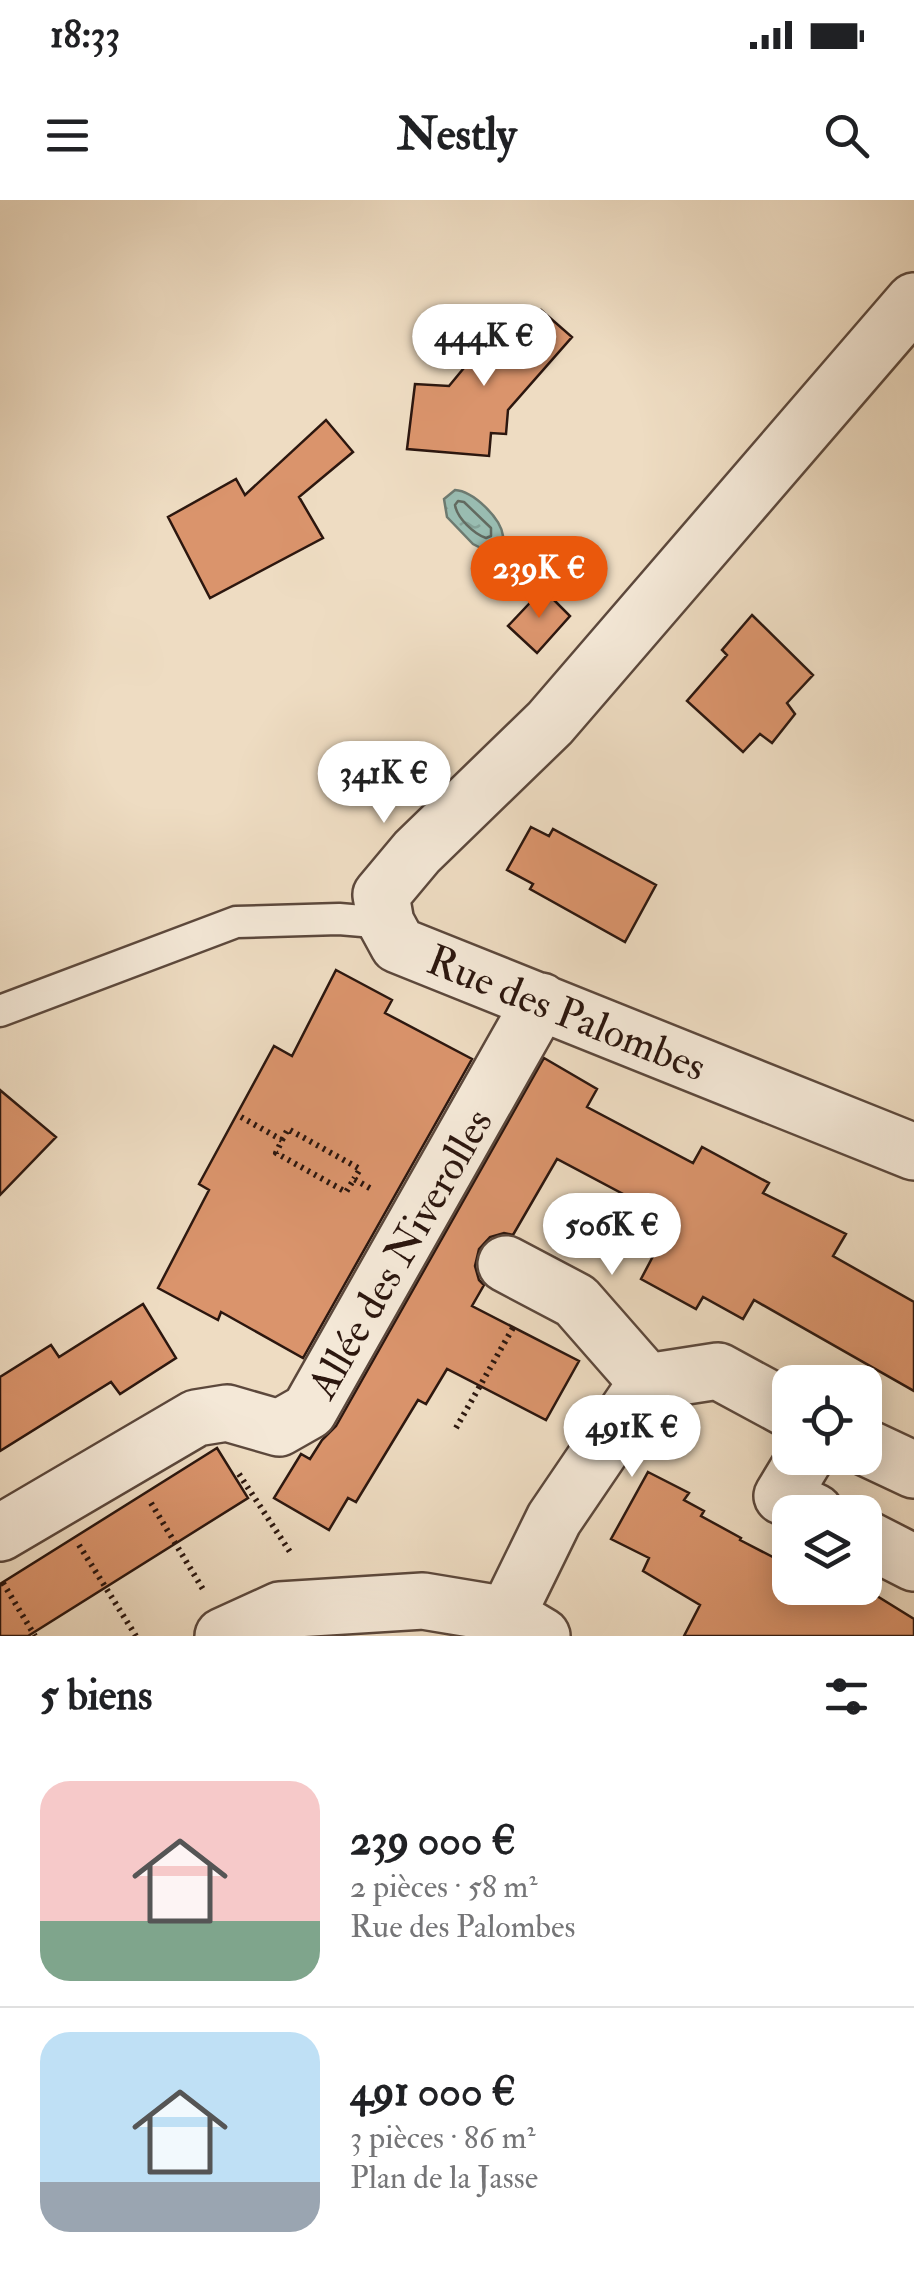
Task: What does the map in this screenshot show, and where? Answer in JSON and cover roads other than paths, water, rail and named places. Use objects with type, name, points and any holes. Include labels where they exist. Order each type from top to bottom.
[{"type":"street","name":"Rue des Palombes","points":[[914,301],[550,723],[405,866],[381,895],[386,923],[398,945],[914,1152]]},
{"type":"street","name":"Allée des Niverolles","points":[[0,1532],[196,1418],[227,1413],[280,1428],[309,1411],[541,1001]]},
{"type":"street","points":[[523,1273],[576,1301],[646,1382]]},
{"type":"street","points":[[217,1619],[280,1610],[422,1601],[524,1626],[554,1519],[646,1382],[718,1371],[772,1400]]},
{"type":"street","points":[[882,1455],[914,1470]]},
{"type":"street","points":[[882,1547],[914,1563]]},
{"type":"lane","points":[[0,1011],[236,922],[339,919],[386,923]]},
{"type":"water","points":[[455,490],[478,500],[492,514],[503,536],[498,543],[485,550],[473,544],[447,517],[444,499]]}]
